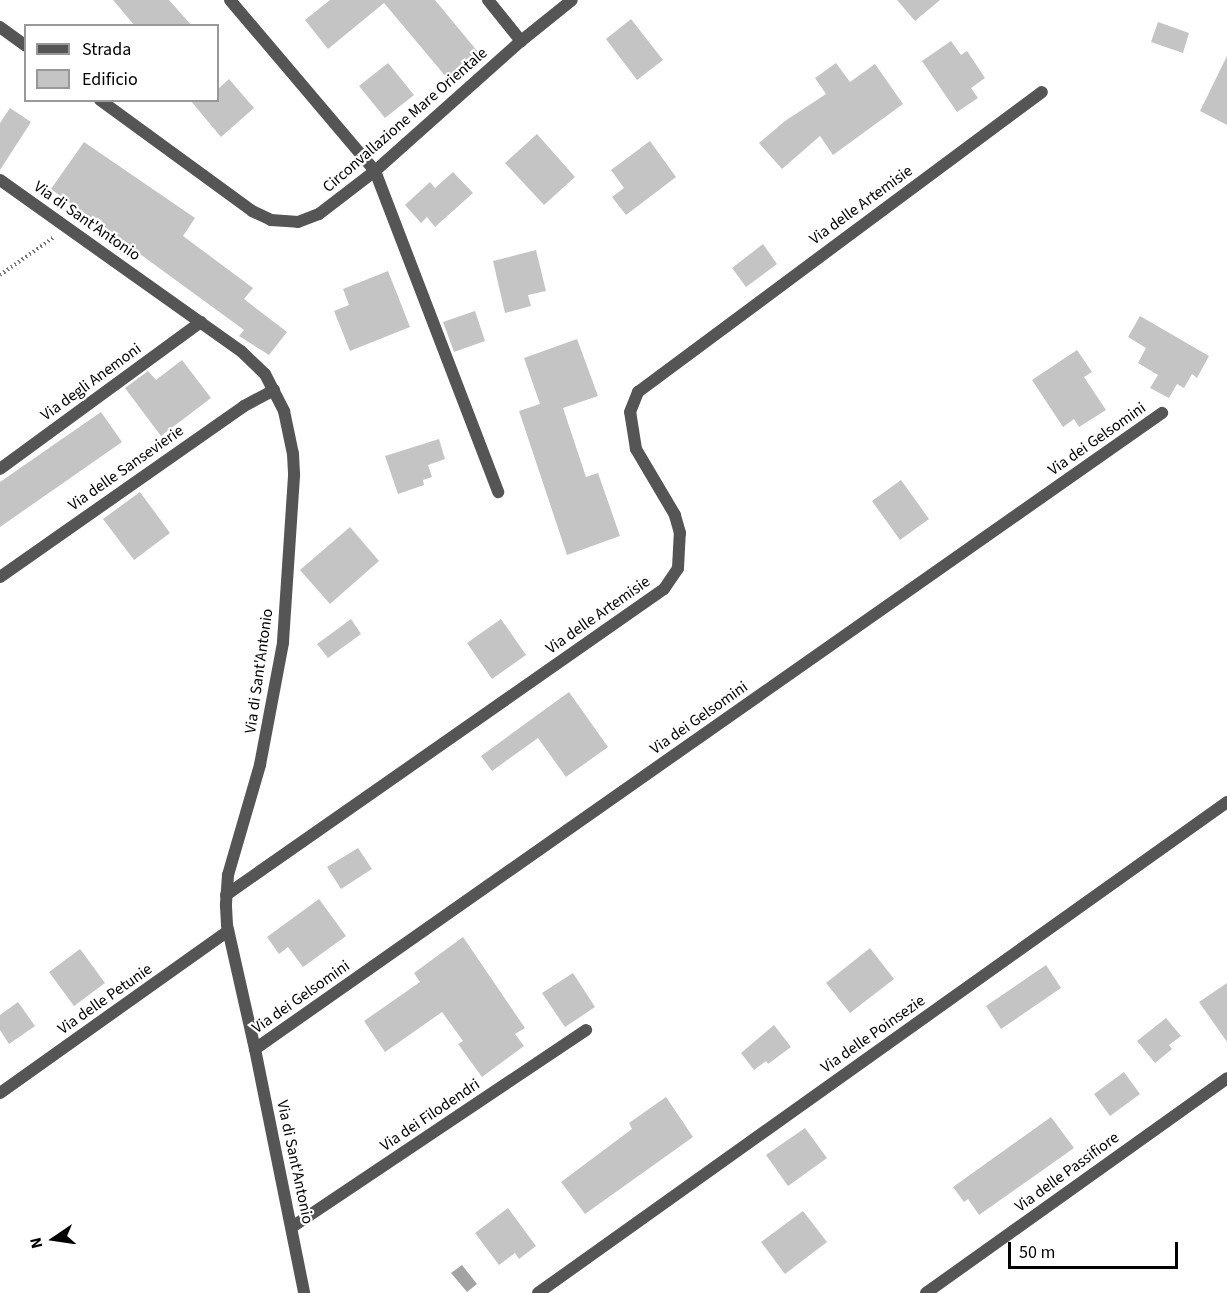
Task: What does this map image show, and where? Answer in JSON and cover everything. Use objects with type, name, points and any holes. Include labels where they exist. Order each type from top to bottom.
[{"type":"street","points":[[230,0],[375,171],[498,492]]},
{"type":"street","points":[[488,0],[522,41]]},
{"type":"street","name":"Circonvallazione Mare Orientale","points":[[103,102],[252,211],[271,220],[288,222],[313,217],[375,171],[522,41],[573,0]]},
{"type":"street","points":[[0,27],[24,45]]},
{"type":"street","name":"Via delle Artemisie","points":[[226,895],[664,589],[678,568],[681,533],[675,515],[636,449],[630,412],[638,392],[1042,92]]},
{"type":"street","name":"Via di Sant'Antonio","points":[[0,180],[252,360],[274,390],[287,422],[293,465],[283,643],[260,765],[229,869],[226,895],[228,931],[255,1049],[304,1293]]},
{"type":"street","name":"Via degli Anemoni","points":[[0,469],[201,322]]},
{"type":"street","name":"Via delle Sansevierie","points":[[0,577],[244,406],[274,390]]},
{"type":"street","name":"Via dei Gelsomini","points":[[255,1049],[1162,413]]},
{"type":"street","name":"Via delle Poinsezie","points":[[538,1293],[1227,802]]},
{"type":"street","name":"Via delle Petunie","points":[[0,1093],[228,931]]},
{"type":"street","name":"Via dei Filodendri","points":[[292,1227],[586,1030]]},
{"type":"street","name":"Via delle Passifiore","points":[[926,1293],[1227,1078]]},
{"type":"path","points":[[0,275],[68,228]]},
{"type":"shaded area","points":[[462,1265],[477,1284],[467,1292],[451,1273]]},
{"type":"building","points":[[113,0],[169,0],[190,24],[133,24]]},
{"type":"building","points":[[330,0],[435,0],[478,52],[447,78],[384,3],[328,49],[305,20]]},
{"type":"building","points":[[897,0],[940,0],[915,21]]},
{"type":"building","points":[[631,19],[663,60],[637,80],[606,39]]},
{"type":"building","points":[[1158,22],[1189,33],[1183,53],[1151,42]]},
{"type":"building","points":[[951,41],[961,55],[967,51],[985,78],[971,88],[978,98],[957,112],[922,61]]},
{"type":"building","points":[[1227,56],[1227,125],[1200,111]]},
{"type":"building","points":[[388,63],[414,95],[385,118],[359,86]]},
{"type":"building","points":[[836,63],[850,82],[875,64],[903,104],[833,155],[820,136],[782,169],[759,143],[785,121],[826,94],[815,78]]},
{"type":"building","points":[[229,79],[254,108],[221,137],[192,102],[219,102],[219,88]]},
{"type":"building","points":[[10,108],[31,122],[0,170],[0,123]]},
{"type":"building","points":[[537,134],[575,177],[544,205],[505,163]]},
{"type":"building","points":[[650,141],[676,177],[626,215],[612,197],[624,188],[611,170]]},
{"type":"building","points":[[84,142],[195,218],[183,236],[253,288],[244,299],[287,332],[269,355],[239,336],[244,330],[51,189]]},
{"type":"building","points":[[453,172],[473,193],[435,227],[427,217],[421,223],[405,205],[430,182],[435,188]]},
{"type":"building","points":[[763,244],[777,264],[746,287],[732,268]]},
{"type":"building","points":[[536,250],[546,291],[528,295],[531,306],[505,313],[493,261]]},
{"type":"building","points":[[388,271],[410,327],[350,351],[334,311],[349,305],[343,289]]},
{"type":"building","points":[[475,311],[485,341],[454,352],[443,322]]},
{"type":"building","points":[[1140,316],[1209,356],[1197,378],[1192,374],[1184,388],[1177,384],[1169,398],[1150,388],[1158,375],[1138,363],[1146,348],[1128,337]]},
{"type":"building","points":[[577,339],[598,396],[563,408],[586,477],[598,473],[620,536],[567,555],[519,411],[540,404],[524,358]]},
{"type":"building","points":[[1077,350],[1092,372],[1084,377],[1106,410],[1079,427],[1074,419],[1063,427],[1032,380]]},
{"type":"building","points":[[182,360],[211,398],[161,436],[125,388],[148,371],[156,380]]},
{"type":"building","points":[[101,412],[122,442],[0,527],[0,482]]},
{"type":"building","points":[[439,439],[445,459],[428,465],[432,477],[423,480],[424,485],[398,494],[385,456]]},
{"type":"building","points":[[901,480],[929,519],[900,540],[872,501]]},
{"type":"building","points":[[140,492],[170,533],[134,560],[103,519]]},
{"type":"building","points":[[350,527],[379,561],[330,604],[300,570]]},
{"type":"building","points":[[351,619],[361,634],[328,658],[317,644]]},
{"type":"building","points":[[501,619],[526,655],[492,679],[467,643]]},
{"type":"building","points":[[569,692],[608,747],[566,777],[538,738],[492,771],[481,756]]},
{"type":"building","points":[[358,848],[372,869],[341,889],[327,867]]},
{"type":"building","points":[[319,899],[346,936],[303,967],[288,947],[279,954],[267,937]]},
{"type":"building","points":[[463,937],[525,1028],[515,1034],[524,1046],[482,1077],[458,1044],[463,1041],[442,1012],[385,1052],[364,1021],[420,982],[414,973]]},
{"type":"building","points":[[870,948],[894,979],[850,1013],[826,983]]},
{"type":"building","points":[[80,949],[105,983],[74,1006],[49,972]]},
{"type":"building","points":[[1046,965],[1061,988],[1001,1029],[986,1006]]},
{"type":"building","points":[[573,973],[595,1007],[565,1027],[542,993]]},
{"type":"building","points":[[1227,983],[1227,1042],[1199,1002]]},
{"type":"building","points":[[18,1002],[35,1026],[9,1044],[0,1030],[0,1015]]},
{"type":"building","points":[[1166,1018],[1181,1036],[1169,1045],[1172,1049],[1155,1063],[1137,1041]]},
{"type":"building","points":[[774,1025],[791,1047],[768,1064],[766,1061],[754,1070],[741,1053]]},
{"type":"building","points":[[1124,1072],[1140,1094],[1110,1116],[1094,1094]]},
{"type":"building","points":[[666,1097],[693,1137],[585,1214],[561,1182],[632,1129],[629,1123]]},
{"type":"building","points":[[1051,1117],[1074,1148],[979,1215],[968,1199],[964,1202],[953,1187]]},
{"type":"building","points":[[805,1128],[827,1158],[788,1186],[766,1155]]},
{"type":"building","points":[[508,1208],[536,1246],[519,1259],[515,1253],[499,1265],[475,1233]]},
{"type":"building","points":[[803,1211],[827,1242],[785,1274],[761,1242]]}]
